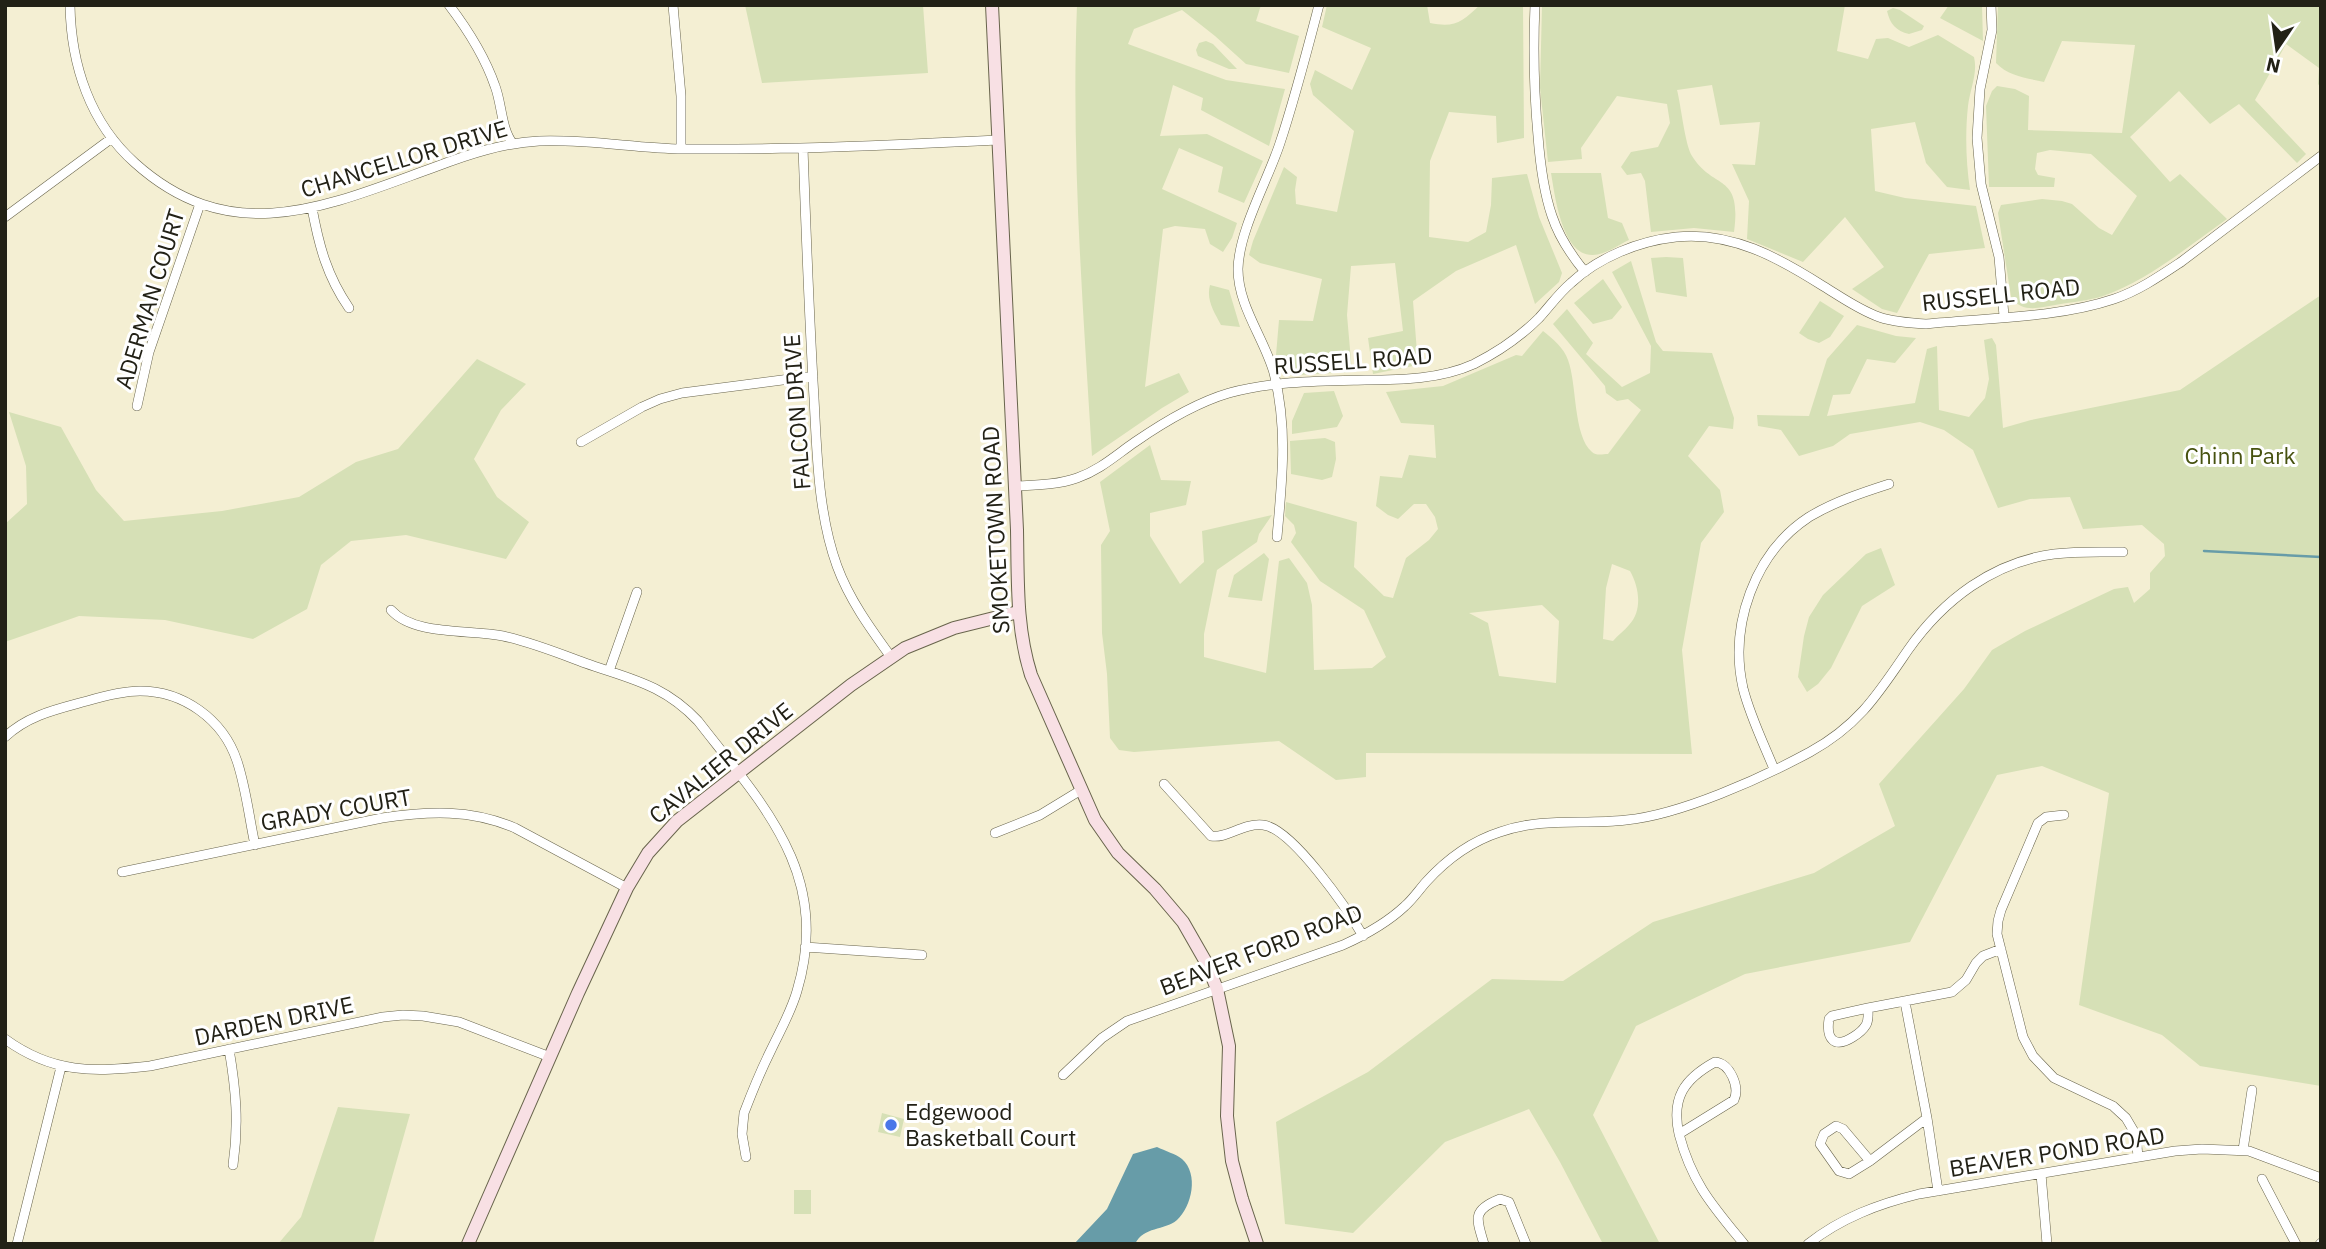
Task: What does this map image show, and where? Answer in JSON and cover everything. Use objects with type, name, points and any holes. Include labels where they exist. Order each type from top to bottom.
[{"type":"main road","name":"SMOKETOWN ROAD","points":[[992,5],[1020,634],[1031,675],[1080,790],[1106,837],[1183,922],[1217,989],[1229,1046],[1227,1116],[1232,1161],[1241,1199],[1257,1244]]},
{"type":"main road","name":"CAVALIER DRIVE","points":[[468,1244],[628,888],[661,836],[851,685],[905,648],[954,628],[1018,612]]},
{"type":"street","name":"CHANCELLOR DRIVE","points":[[70,5],[71,32],[77,65],[93,110],[112,138],[147,174],[165,187],[200,204],[247,214],[312,208],[468,155],[513,144],[562,141],[681,149],[803,148],[999,140]]},
{"type":"street","points":[[449,5],[487,65],[502,108],[507,137],[513,144]]},
{"type":"street","points":[[673,5],[681,96],[681,149]]},
{"type":"street","points":[[1277,537],[1284,452],[1276,384],[1266,352],[1244,302],[1240,286],[1239,255],[1280,144],[1319,5]]},
{"type":"street","points":[[1535,5],[1533,84],[1543,180],[1558,231],[1585,272]]},
{"type":"street","points":[[1991,5],[1992,30],[1980,89],[1977,138],[1981,184],[2001,268],[2004,316]]},
{"type":"street","points":[[5,216],[112,138]]},
{"type":"street","name":"FALCON DRIVE","points":[[803,148],[813,376],[821,486],[827,528],[835,562],[859,611],[891,657]]},
{"type":"street","name":"RUSSELL ROAD","points":[[1014,486],[1054,484],[1079,478],[1111,461],[1153,429],[1206,401],[1251,388],[1276,384],[1411,379],[1452,372],[1473,365],[1510,342],[1585,272],[1640,244],[1678,236],[1709,237],[1766,253],[1787,263],[1856,307],[1895,321],[1926,324],[2087,306],[2116,299],[2181,262],[2321,156]]},
{"type":"street","name":"ADERMAN COURT","points":[[136,406],[149,352],[200,204]]},
{"type":"street","points":[[312,208],[324,261],[334,287],[349,308]]},
{"type":"street","points":[[582,442],[642,407],[671,396],[813,376]]},
{"type":"street","points":[[1774,769],[1748,704],[1740,670],[1740,632],[1747,600],[1768,559],[1795,528],[1829,506],[1888,484]]},
{"type":"street","name":"BEAVER FORD ROAD","points":[[1063,1075],[1102,1038],[1127,1021],[1363,936],[1407,905],[1427,881],[1451,859],[1498,832],[1537,822],[1596,822],[1642,818],[1712,796],[1810,752],[1851,723],[1878,695],[1907,651],[1935,617],[1968,587],[2001,569],[2040,556],[2075,552],[2123,552]]},
{"type":"street","points":[[608,671],[637,592]]},
{"type":"street","points":[[391,610],[396,616],[420,626],[480,631],[530,643],[646,684],[673,698],[698,721],[778,827],[796,869],[805,907],[805,947],[796,992],[744,1113],[742,1134],[746,1157]]},
{"type":"street","points":[[5,737],[34,717],[122,692],[152,691],[175,697],[202,711],[231,747],[237,762],[255,845]]},
{"type":"street","points":[[1164,785],[1211,836],[1223,836],[1244,826],[1255,825],[1268,826],[1282,833],[1336,893],[1363,936]]},
{"type":"street","points":[[995,833],[1040,815],[1080,790]]},
{"type":"street","name":"GRADY COURT","points":[[122,872],[382,818],[411,814],[460,813],[479,815],[515,828],[628,888]]},
{"type":"street","points":[[2064,815],[2046,817],[2038,823],[2000,910],[1997,934],[2023,1037],[2033,1056],[2054,1078],[2118,1110],[2133,1129],[2138,1157]]},
{"type":"street","points":[[805,947],[922,956]]},
{"type":"street","points":[[1868,1008],[1866,1027],[1843,1043],[1831,1039],[1829,1018],[1832,1016],[1868,1008],[1952,992],[1966,980],[1983,956],[2001,949]]},
{"type":"street","points":[[1905,1002],[1938,1191]]},
{"type":"street","name":"DARDEN DRIVE","points":[[5,1039],[25,1052],[61,1067],[87,1071],[150,1066],[383,1017],[424,1016],[459,1022],[550,1058]]},
{"type":"street","points":[[229,1049],[237,1112],[233,1165]]},
{"type":"street","points":[[1679,1133],[1734,1100],[1737,1091],[1728,1067],[1724,1064],[1715,1062],[1684,1085],[1676,1110],[1679,1133],[1689,1168],[1697,1184],[1744,1244]]},
{"type":"street","points":[[17,1244],[61,1067]]},
{"type":"street","points":[[2243,1150],[2252,1090]]},
{"type":"street","points":[[1870,1161],[1841,1127],[1836,1126],[1826,1132],[1821,1139],[1820,1144],[1836,1168],[1844,1174],[1853,1173],[1870,1161],[1927,1118]]},
{"type":"street","name":"BEAVER POND ROAD","points":[[1808,1244],[1835,1224],[1894,1200],[2138,1157],[2202,1149],[2243,1150],[2321,1178]]},
{"type":"street","points":[[2041,1174],[2047,1244]]},
{"type":"street","points":[[2262,1179],[2296,1244]]},
{"type":"street","points":[[1483,1244],[1477,1221],[1478,1212],[1500,1199],[1509,1202],[1526,1244]]},
{"type":"green space","points":[[745,5],[923,5],[928,73],[762,83]]},
{"type":"green space","points":[[1077,5],[1261,5],[1256,21],[1299,36],[1289,73],[1246,64],[1182,10],[1134,29],[1128,44],[1226,80],[1285,89],[1269,146],[1201,110],[1203,98],[1173,85],[1160,136],[1207,134],[1263,161],[1244,203],[1218,192],[1223,167],[1179,148],[1162,189],[1237,223],[1223,252],[1210,244],[1205,229],[1175,226],[1163,229],[1145,387],[1179,373],[1189,392],[1092,456],[1077,175]]},
{"type":"green space","points":[[1327,5],[1427,5],[1430,23],[1446,25],[1458,22],[1480,5],[1523,5],[1524,138],[1497,143],[1496,116],[1449,112],[1430,161],[1429,237],[1468,242],[1486,232],[1492,178],[1527,174],[1539,217],[1562,273],[1559,282],[1535,304],[1516,245],[1456,271],[1413,301],[1418,365],[1373,374],[1368,338],[1403,331],[1395,263],[1351,266],[1347,315],[1352,372],[1298,375],[1282,369],[1276,355],[1279,320],[1313,321],[1322,279],[1260,263],[1249,255],[1284,167],[1297,177],[1296,204],[1337,212],[1354,131],[1313,95],[1310,84],[1315,70],[1352,90],[1371,48],[1322,27]]},
{"type":"green space","points":[[1542,5],[1845,5],[1837,51],[1868,59],[1876,39],[1888,38],[1909,47],[1938,35],[1974,57],[1966,127],[1970,190],[1947,187],[1926,163],[1915,122],[1871,129],[1875,191],[1905,198],[1976,206],[1985,248],[1929,254],[1897,313],[1882,309],[1852,289],[1884,267],[1845,217],[1803,262],[1747,239],[1749,201],[1732,164],[1755,165],[1760,122],[1720,125],[1712,85],[1677,90],[1692,156],[1700,167],[1730,191],[1734,200],[1734,232],[1694,228],[1651,232],[1645,181],[1641,173],[1627,175],[1621,167],[1631,152],[1658,147],[1670,123],[1667,104],[1617,96],[1581,148],[1582,159],[1548,162],[1540,88]]},
{"type":"green space","points":[[1949,5],[1982,5],[1983,41],[1940,18]]},
{"type":"green space","points":[[1998,5],[2321,5],[2321,88],[2318,84],[2319,68],[2286,44],[2255,100],[2306,154],[2297,163],[2239,104],[2210,124],[2179,91],[2130,137],[2170,182],[2180,174],[2227,219],[2167,262],[2120,289],[2091,299],[2043,307],[2020,305],[2011,297],[1998,213],[2001,205],[2042,199],[2062,201],[2072,204],[2099,228],[2112,235],[2137,196],[2091,154],[2050,150],[2037,153],[2035,169],[2038,175],[2055,178],[2054,187],[1989,187],[1986,106],[1992,91],[1997,86],[2015,89],[2029,96],[2028,130],[2122,133],[2135,45],[2062,41],[2044,82],[2018,76],[1996,63]]},
{"type":"green space","points":[[1893,8],[1924,26],[1922,30],[1909,34],[1897,29],[1887,11]]},
{"type":"green space","points":[[1206,41],[1213,44],[1237,69],[1229,69],[1198,56],[1196,50],[1199,43]]},
{"type":"green space","points":[[1551,173],[1601,173],[1608,218],[1622,223],[1629,240],[1598,255],[1582,253],[1567,236]]},
{"type":"green space","points":[[1651,258],[1683,258],[1687,297],[1656,292]]},
{"type":"green space","points":[[1631,261],[1656,342],[1663,351],[1712,353],[1734,418],[1733,429],[1709,426],[1688,456],[1720,490],[1724,512],[1701,543],[1682,650],[1692,754],[1366,753],[1366,777],[1336,780],[1279,741],[1134,752],[1119,750],[1110,738],[1102,633],[1101,545],[1110,531],[1100,482],[1150,445],[1161,480],[1191,481],[1186,505],[1150,513],[1150,536],[1180,584],[1204,562],[1202,531],[1272,515],[1259,534],[1257,542],[1217,570],[1204,634],[1204,657],[1266,673],[1279,561],[1289,558],[1307,583],[1312,605],[1314,670],[1372,668],[1386,657],[1364,610],[1320,581],[1291,542],[1296,533],[1294,525],[1285,516],[1286,502],[1357,522],[1354,567],[1384,596],[1393,598],[1406,558],[1429,540],[1438,529],[1435,517],[1426,504],[1414,504],[1398,519],[1376,506],[1380,476],[1402,478],[1409,455],[1436,458],[1434,425],[1401,423],[1386,392],[1443,386],[1516,355],[1522,356],[1543,331],[1561,348],[1568,360],[1578,422],[1586,444],[1594,453],[1608,454],[1641,410],[1628,399],[1617,401],[1606,393],[1605,386],[1553,324],[1567,309],[1593,343],[1586,354],[1622,387],[1650,373],[1651,346],[1612,272]],"holes":[[[1612,564],[1630,571],[1638,598],[1633,619],[1613,641],[1603,639],[1606,588]],[[1542,605],[1559,621],[1556,683],[1499,676],[1488,623],[1469,613]]]},
{"type":"green space","points":[[1603,279],[1622,307],[1612,319],[1593,324],[1574,303]]},
{"type":"green space","points":[[1210,285],[1229,290],[1240,327],[1221,325],[1210,301]]},
{"type":"green space","name":"Chinn Park","points":[[2321,295],[2321,1086],[2200,1066],[2162,1035],[2079,1005],[2109,793],[2042,766],[1997,775],[1910,942],[1745,974],[1636,1026],[1593,1115],[1660,1244],[1603,1244],[1529,1109],[1445,1142],[1353,1233],[1285,1224],[1276,1122],[1368,1072],[1492,979],[1563,981],[1653,922],[1814,873],[1895,826],[1879,784],[1964,689],[1992,650],[2025,631],[2114,589],[2128,587],[2134,603],[2150,589],[2150,573],[2165,556],[2164,544],[2142,525],[2083,529],[2070,497],[2030,499],[1998,508],[1973,450],[1944,430],[1920,422],[1850,434],[1833,446],[1799,456],[1781,430],[1758,426],[1757,415],[1809,416],[1827,359],[1857,325],[1896,336],[1916,338],[1895,363],[1867,359],[1850,394],[1833,395],[1827,416],[1915,403],[1927,349],[1937,346],[1939,410],[1969,417],[1985,398],[1989,379],[1984,340],[1992,338],[1996,345],[2003,428],[2180,390]]},
{"type":"green space","points":[[1820,301],[1844,316],[1830,337],[1819,343],[1799,333]]},
{"type":"green space","points":[[477,359],[526,384],[501,410],[474,459],[497,497],[529,522],[506,559],[406,535],[351,541],[321,565],[307,609],[253,639],[165,620],[79,616],[5,642],[5,524],[27,504],[26,466],[9,412],[61,427],[96,490],[124,521],[222,511],[299,497],[356,462],[398,449]]},
{"type":"green space","points":[[1334,391],[1343,416],[1337,427],[1292,434],[1292,421],[1304,393]]},
{"type":"green space","points":[[1325,438],[1335,442],[1336,459],[1332,477],[1322,480],[1291,474],[1290,441]]},
{"type":"green space","points":[[1881,548],[1895,585],[1862,606],[1831,668],[1818,684],[1807,692],[1798,677],[1809,617],[1823,595],[1866,554]]},
{"type":"green space","points":[[1264,553],[1269,559],[1262,601],[1228,597],[1234,575]]},
{"type":"green space","points":[[338,1107],[410,1114],[373,1244],[278,1244],[301,1217]]},
{"type":"green space","name":"Edgewood Basketball Court","points":[[882,1113],[904,1119],[900,1137],[878,1132]]},
{"type":"green space","points":[[794,1190],[811,1190],[811,1214],[794,1214]]},
{"type":"water","points":[[1157,1147],[1182,1159],[1190,1173],[1190,1199],[1177,1220],[1149,1231],[1135,1244],[1074,1244],[1107,1209],[1133,1154]]},
{"type":"waterway","points":[[2204,551],[2321,557]]},
{"type":"place","name":"Edgewood Basketball Court","points":[[891,1125]]}]
